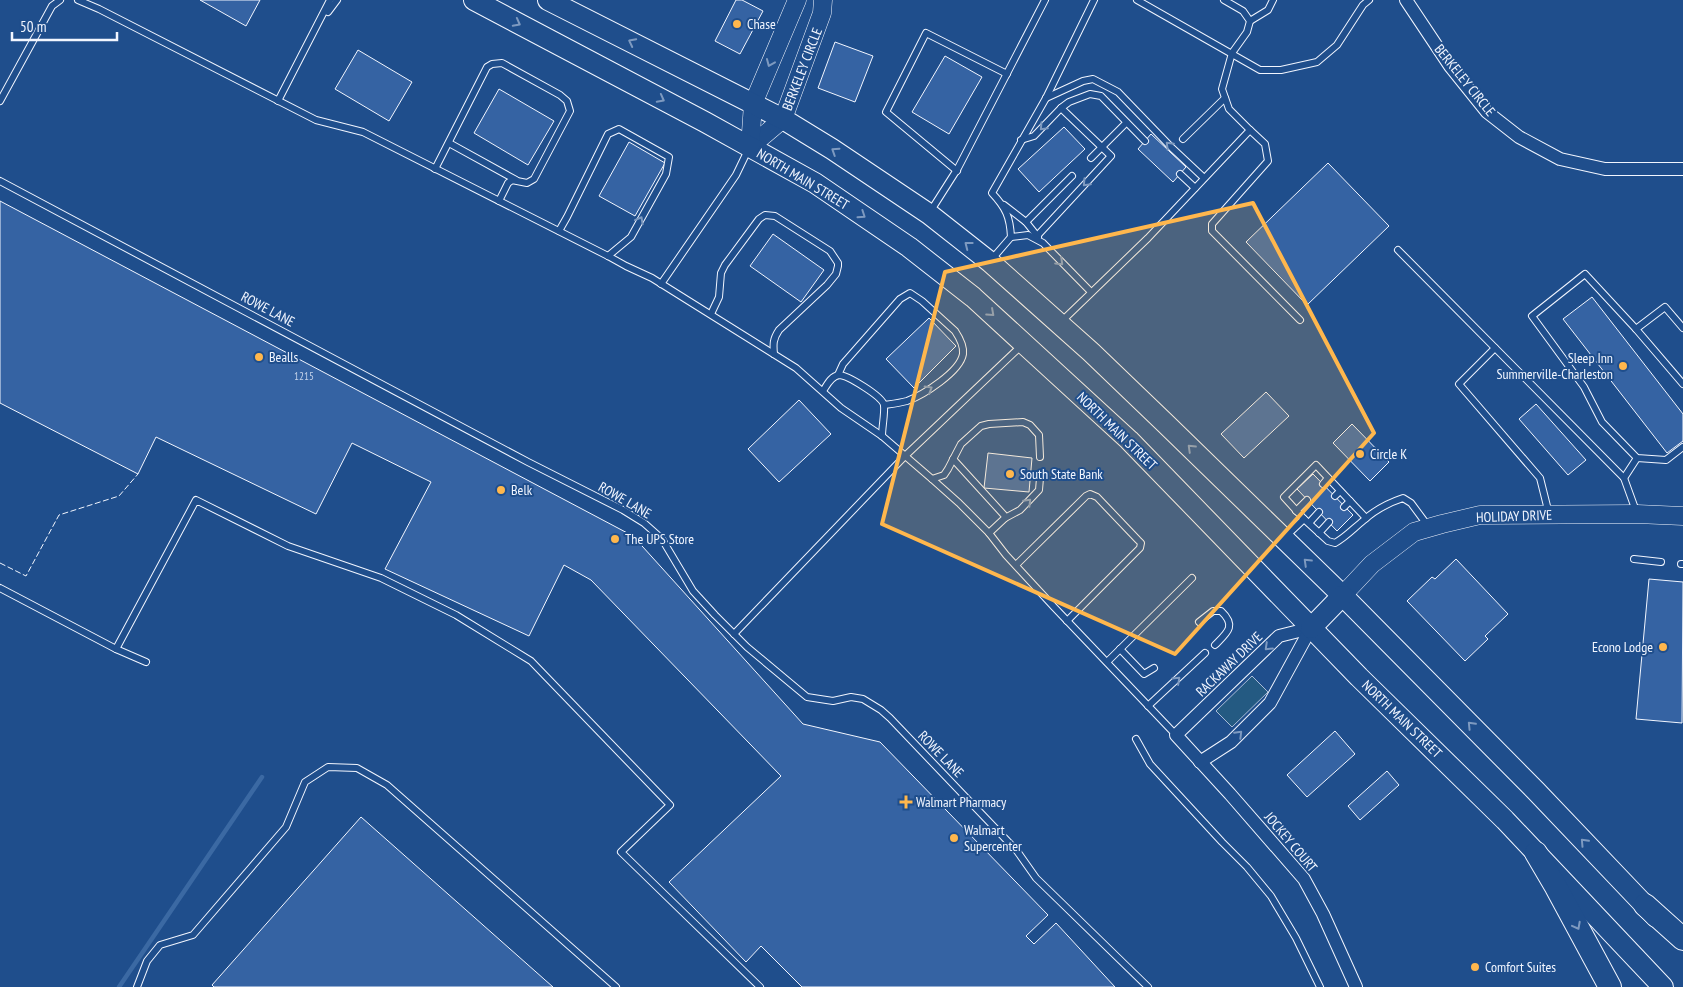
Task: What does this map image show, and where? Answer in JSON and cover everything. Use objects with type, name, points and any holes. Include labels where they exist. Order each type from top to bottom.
[{"type":"highway","points":[[1536,853],[1610,987]]},
{"type":"highway","points":[[1645,905],[1683,939]]},
{"type":"main road","name":"NORTH MAIN STREET","points":[[474,0],[750,147],[815,184],[909,247],[973,297],[1129,440],[1311,628],[1536,853],[1663,987]]},
{"type":"main road","points":[[548,0],[783,119],[832,149],[929,214],[990,262],[1166,424],[1342,596],[1468,722],[1683,946]]},
{"type":"main road","points":[[750,147],[753,104],[797,0]]},
{"type":"main road","name":"BERKELEY CIRCLE","points":[[750,147],[783,119],[822,14],[822,0]]},
{"type":"main road","name":"HOLIDAY DRIVE","points":[[1342,596],[1372,564],[1414,532],[1480,515],[1637,514],[1683,516]]},
{"type":"main road","points":[[1311,628],[1342,596]]},
{"type":"street","name":"BERKELEY CIRCLE","points":[[1406,0],[1450,66],[1487,112],[1519,137],[1560,159],[1605,169],[1683,169]]},
{"type":"street","name":"RACKAWAY DRIVE","points":[[1176,735],[1279,636],[1311,628]]},
{"type":"street","points":[[1200,762],[1231,742],[1270,703],[1311,628]]},
{"type":"street","name":"JOCKEY COURT","points":[[1176,735],[1304,879],[1323,914],[1356,987]]},
{"type":"lane","points":[[0,101],[52,6],[60,0]]},
{"type":"lane","points":[[78,0],[316,120],[363,132],[608,256],[661,284],[796,368],[841,408],[882,436],[959,503],[989,533],[1067,621],[1176,735]]},
{"type":"lane","points":[[278,101],[330,0]]},
{"type":"lane","points":[[310,40],[336,0]]},
{"type":"lane","points":[[929,214],[956,171],[1045,0]]},
{"type":"lane","points":[[1091,292],[1043,243],[1026,222],[992,193],[1046,98],[1094,0]]},
{"type":"lane","points":[[1138,0],[1260,70],[1281,70],[1317,62],[1337,45],[1363,5],[1369,0]]},
{"type":"lane","points":[[1224,0],[1243,11],[1250,22]]},
{"type":"lane","points":[[1273,0],[1268,10],[1250,22],[1247,32],[1232,53],[1222,89],[1229,109],[1265,144],[1268,161],[1212,224],[1212,231],[1300,320]]},
{"type":"lane","points":[[956,171],[886,112],[926,33],[1007,74]]},
{"type":"lane","points":[[435,169],[488,67],[492,64],[502,63],[560,95],[567,101],[570,111],[534,179],[527,183],[516,180],[449,143]]},
{"type":"lane","points":[[1046,98],[1083,81],[1093,79],[1118,92],[1204,178]]},
{"type":"lane","points":[[1021,140],[1034,136],[1069,102],[1090,94],[1101,96],[1145,141]]},
{"type":"lane","points":[[1183,139],[1225,98]]},
{"type":"lane","points":[[1037,236],[1111,156],[1061,108]]},
{"type":"lane","points":[[1090,158],[1126,123]]},
{"type":"lane","points":[[558,231],[567,217],[608,134],[619,129],[669,158],[666,174],[631,237],[608,256]]},
{"type":"lane","points":[[1059,324],[1148,238],[1250,130]]},
{"type":"lane","points":[[661,284],[736,175],[750,147]]},
{"type":"lane","points":[[1180,174],[1195,188]]},
{"type":"lane","points":[[1026,222],[1072,176]]},
{"type":"lane","points":[[499,201],[508,183],[516,180]]},
{"type":"lane","name":"ROWE LANE","points":[[0,181],[644,523],[662,539],[693,591],[753,653],[807,697],[833,701],[850,698],[863,700],[881,710],[890,718],[1017,851],[1042,883],[1148,987]]},
{"type":"lane","points":[[1003,204],[1010,222],[1011,237]]},
{"type":"lane","points":[[711,314],[719,297],[721,272],[725,265],[759,219],[765,215],[775,216],[830,251],[838,262],[838,266],[836,274],[827,285],[779,330],[772,343],[774,354]]},
{"type":"lane","points":[[990,262],[1011,237],[1028,235],[1043,243]]},
{"type":"lane","points":[[1398,250],[1624,478],[1637,514]]},
{"type":"lane","points":[[1683,384],[1585,274],[1532,316],[1584,386],[1602,422],[1637,458],[1666,460],[1683,447]]},
{"type":"lane","points":[[823,391],[829,381],[838,375],[843,364],[900,299],[910,293],[922,301],[955,332],[961,343],[963,355],[958,364],[939,383],[926,392],[906,401],[884,405]]},
{"type":"lane","points":[[1636,329],[1665,307],[1683,328]]},
{"type":"lane","points":[[734,634],[905,456],[1024,343]]},
{"type":"lane","points":[[1495,348],[1459,384],[1540,478],[1549,514]]},
{"type":"lane","points":[[838,375],[846,376],[877,396],[884,405],[882,436]]},
{"type":"lane","points":[[932,479],[944,475],[961,444],[981,426],[1023,422],[1030,425],[1039,435],[1040,457]]},
{"type":"lane","points":[[1624,478],[1637,458]]},
{"type":"lane","points":[[953,459],[1003,512],[1005,518]]},
{"type":"lane","points":[[1366,518],[1316,465],[1284,497],[1319,533],[1335,543],[1366,518],[1389,503],[1403,498],[1412,503],[1429,527]]},
{"type":"lane","points":[[989,533],[1005,518],[1016,513],[1039,490],[1040,478]]},
{"type":"lane","points":[[1323,484],[1328,478]]},
{"type":"lane","points":[[1335,496],[1340,490]]},
{"type":"lane","points":[[1016,565],[1090,494],[1097,497],[1140,542],[1140,548],[1067,621]]},
{"type":"lane","points":[[116,649],[196,500],[288,546],[381,578],[456,615],[531,661],[670,805],[621,852],[760,987]]},
{"type":"lane","points":[[1296,511],[1307,500]]},
{"type":"lane","points":[[1344,507],[1350,501]]},
{"type":"lane","points":[[1284,539],[1319,512]]},
{"type":"lane","points":[[1319,533],[1328,522]]},
{"type":"lane","points":[[1634,559],[1661,562]]},
{"type":"lane","points":[[1107,662],[1192,578]]},
{"type":"lane","points":[[0,588],[116,649],[146,662]]},
{"type":"lane","points":[[1199,622],[1213,612],[1221,611],[1227,616],[1230,624],[1228,632],[1215,645]]},
{"type":"lane","points":[[1120,649],[1144,674],[1154,668]]},
{"type":"lane","points":[[1148,706],[1205,653]]},
{"type":"lane","points":[[1136,739],[1150,764],[1247,867],[1271,896],[1296,938],[1320,987]]},
{"type":"lane","points":[[137,987],[147,960],[160,945],[193,935],[286,827],[305,782],[328,767],[357,768],[387,785],[616,987]]},
{"type":"highlighted area","points":[[1253,203],[1374,433],[1175,654],[882,524],[945,272]]},
{"type":"shaded area","points":[[1252,676],[1268,692],[1232,727],[1216,711]]},
{"type":"building","points":[[200,0],[260,0],[246,26]]},
{"type":"building","points":[[736,0],[742,0],[763,11],[740,54],[715,41]]},
{"type":"building","points":[[835,42],[873,56],[855,102],[818,88]]},
{"type":"building","points":[[358,50],[412,82],[389,121],[335,89]]},
{"type":"building","points":[[945,56],[982,77],[949,134],[912,112]]},
{"type":"building","points":[[499,89],[554,121],[528,165],[474,133]]},
{"type":"building","points":[[1064,127],[1085,149],[1039,192],[1018,169]]},
{"type":"building","points":[[1151,134],[1186,167],[1173,182],[1138,149]]},
{"type":"building","points":[[629,142],[665,163],[635,216],[599,196]]},
{"type":"building","points":[[1328,163],[1389,226],[1307,305],[1246,242]]},
{"type":"building","points":[[0,201],[633,536],[803,724],[880,742],[1048,915],[1026,936],[1034,944],[1056,923],[1115,987],[802,987],[761,946],[746,962],[669,882],[781,776],[591,580],[564,565],[529,636],[385,569],[431,482],[352,443],[316,514],[156,437],[138,474],[0,403]]},
{"type":"building","points":[[773,234],[824,270],[801,302],[750,266]]},
{"type":"building","name":"Sleep Inn Summerville-Charleston","points":[[1592,297],[1683,414],[1683,441],[1667,453],[1563,319]]},
{"type":"building","points":[[929,318],[956,346],[914,388],[886,359]]},
{"type":"building","points":[[1266,392],[1289,416],[1244,458],[1221,434]]},
{"type":"building","points":[[799,400],[831,434],[779,482],[748,449]]},
{"type":"building","points":[[1536,404],[1586,460],[1568,475],[1519,419]]},
{"type":"building","points":[[1352,424],[1389,462],[1370,481],[1333,443]]},
{"type":"building","points":[[988,453],[1032,458],[1029,492],[984,488]]},
{"type":"building","points":[[1313,474],[1353,515],[1337,531],[1297,489]]},
{"type":"building","points":[[1456,559],[1508,614],[1485,636],[1488,639],[1465,661],[1407,601],[1432,577],[1435,579]]},
{"type":"building","name":"Econo Lodge","points":[[1649,579],[1683,582],[1682,723],[1636,719]]},
{"type":"building","points":[[1335,731],[1355,754],[1307,797],[1287,775]]},
{"type":"building","points":[[1387,771],[1399,785],[1360,820],[1348,806]]},
{"type":"building","points":[[361,817],[553,987],[214,987],[212,985]]},
{"type":"waterway","points":[[119,987],[262,777]]},
{"type":"fence","points":[[0,563],[26,576],[59,515],[119,496],[138,474]]},
{"type":"place","name":"Chase","points":[[737,24]]},
{"type":"place","name":"Bealls","points":[[259,357]]},
{"type":"place","name":"Sleep Inn Summerville-Charleston","points":[[1623,366]]},
{"type":"place","name":"Circle K","points":[[1360,454]]},
{"type":"place","name":"South State Bank","points":[[1010,474]]},
{"type":"place","name":"Belk","points":[[501,490]]},
{"type":"place","name":"The UPS Store","points":[[615,539]]},
{"type":"place","name":"Econo Lodge","points":[[1663,647]]},
{"type":"place","name":"Walmart Pharmacy","points":[[906,802]]},
{"type":"place","name":"Walmart Supercenter","points":[[954,838]]},
{"type":"place","name":"Comfort Suites","points":[[1475,967]]}]
